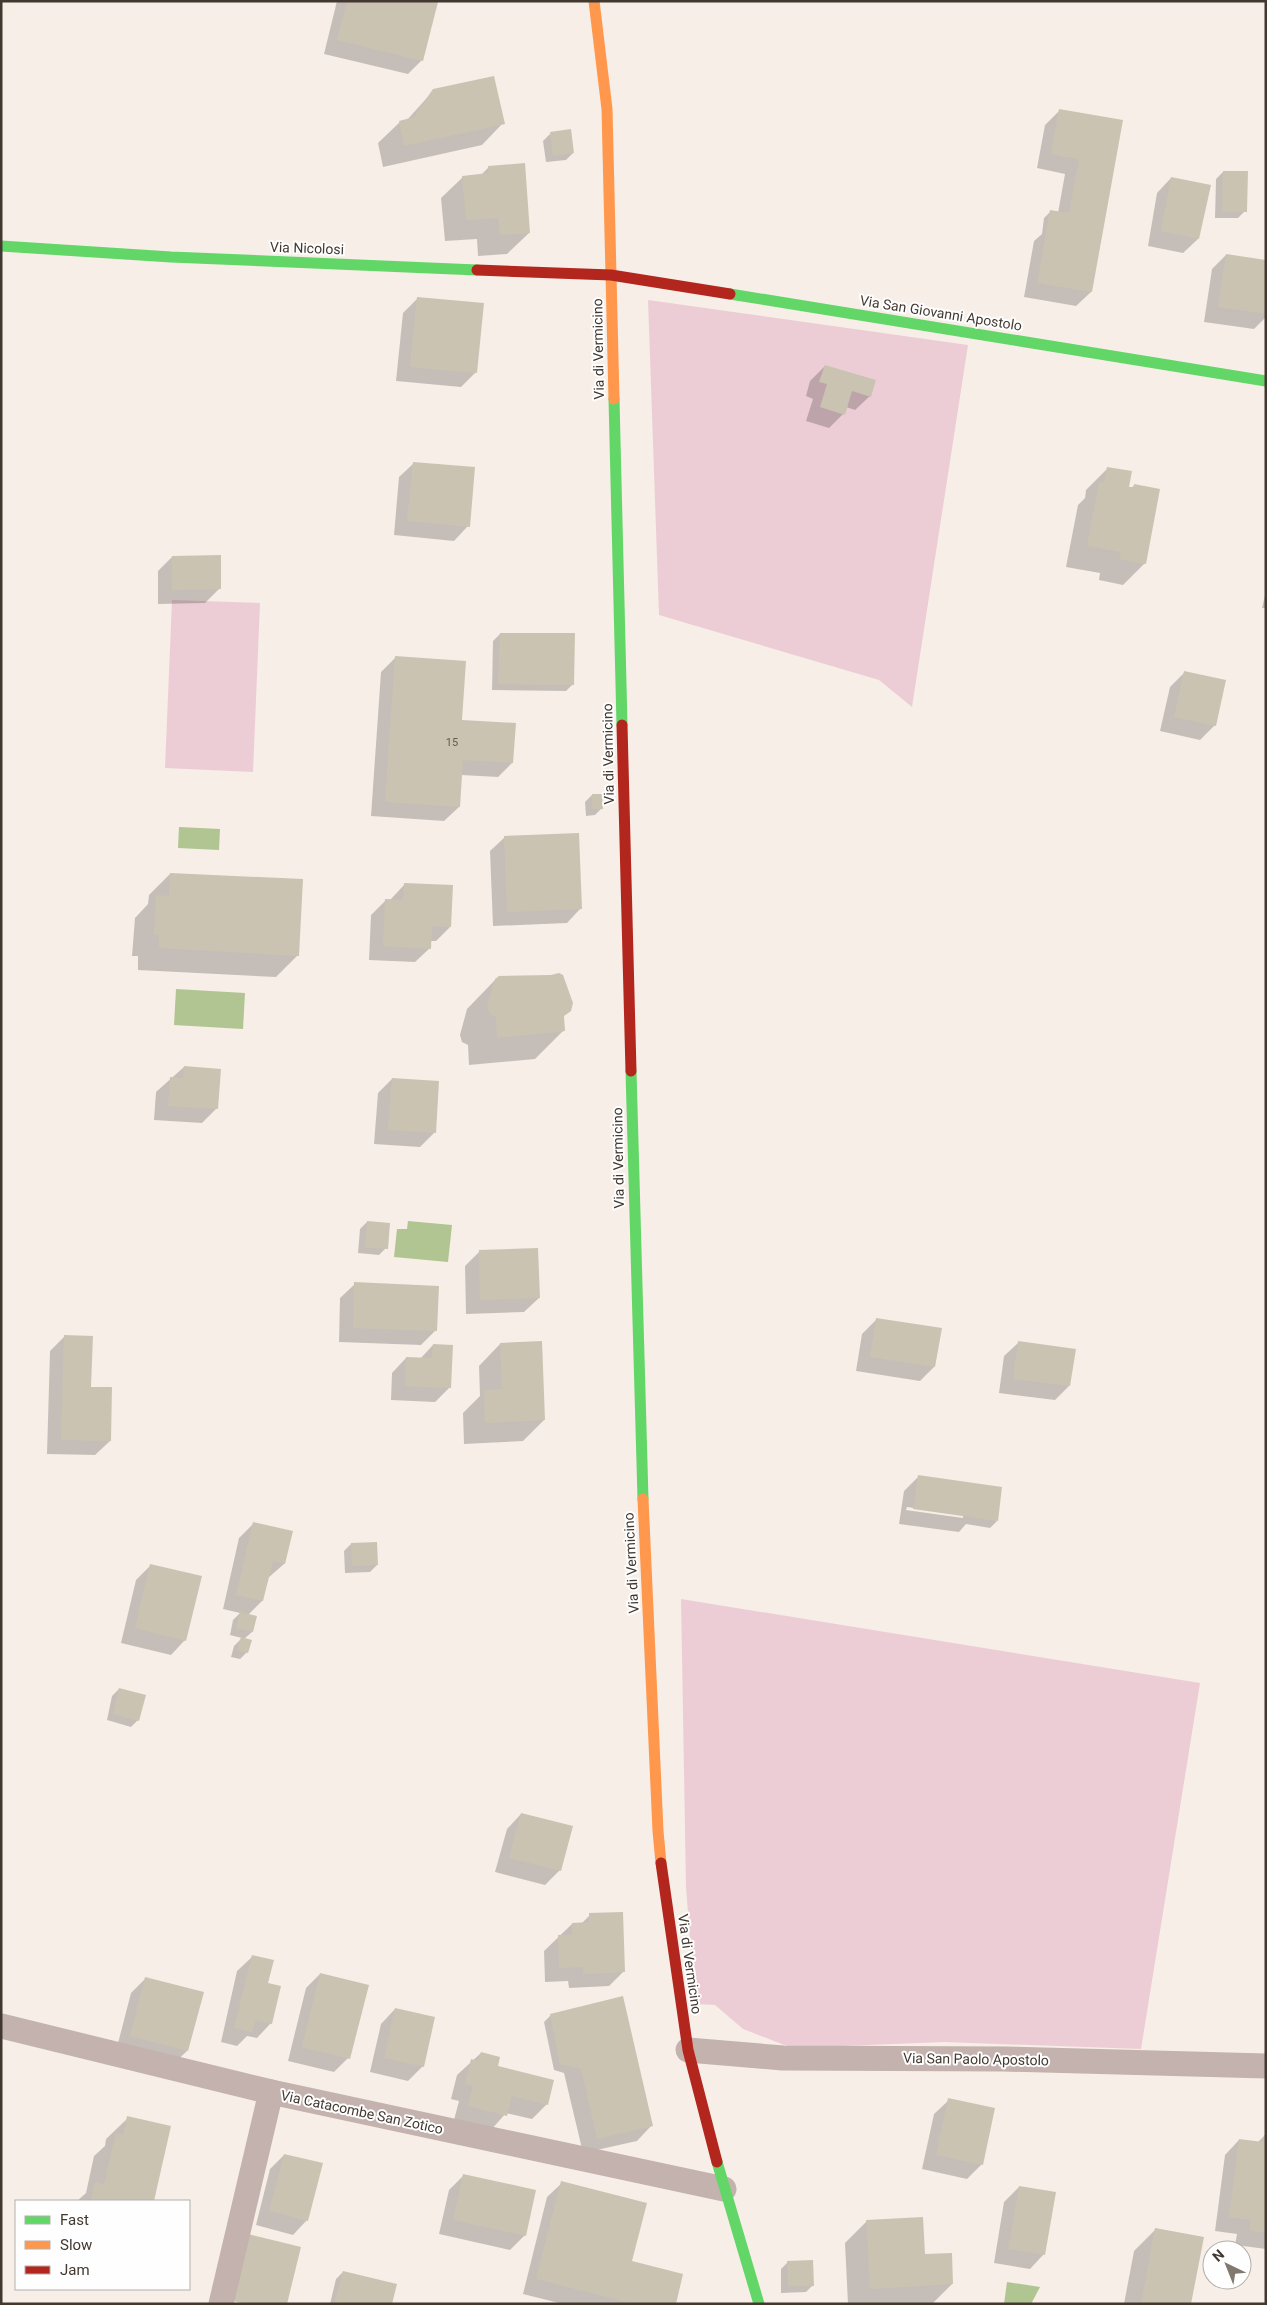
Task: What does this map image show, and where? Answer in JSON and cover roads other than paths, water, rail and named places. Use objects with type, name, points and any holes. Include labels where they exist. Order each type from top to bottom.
[{"type":"main road","name":"Via di Vermicino","points":[[594,1],[605,83],[639,1404],[658,1830],[664,1889],[688,2050],[700,2103],[758,2304]]},
{"type":"main road","name":"Via Nicolosi","points":[[1,246],[171,257],[611,275]]},
{"type":"main road","name":"Via San Giovanni Apostolo","points":[[611,275],[1266,382]]},
{"type":"street","name":"Via Catacombe San Zotico","points":[[1,2026],[270,2092],[724,2189]]},
{"type":"street","name":"Via San Paolo Apostolo","points":[[688,2050],[783,2058],[1004,2059],[1266,2066]]},
{"type":"street","points":[[221,2304],[270,2092]]}]
